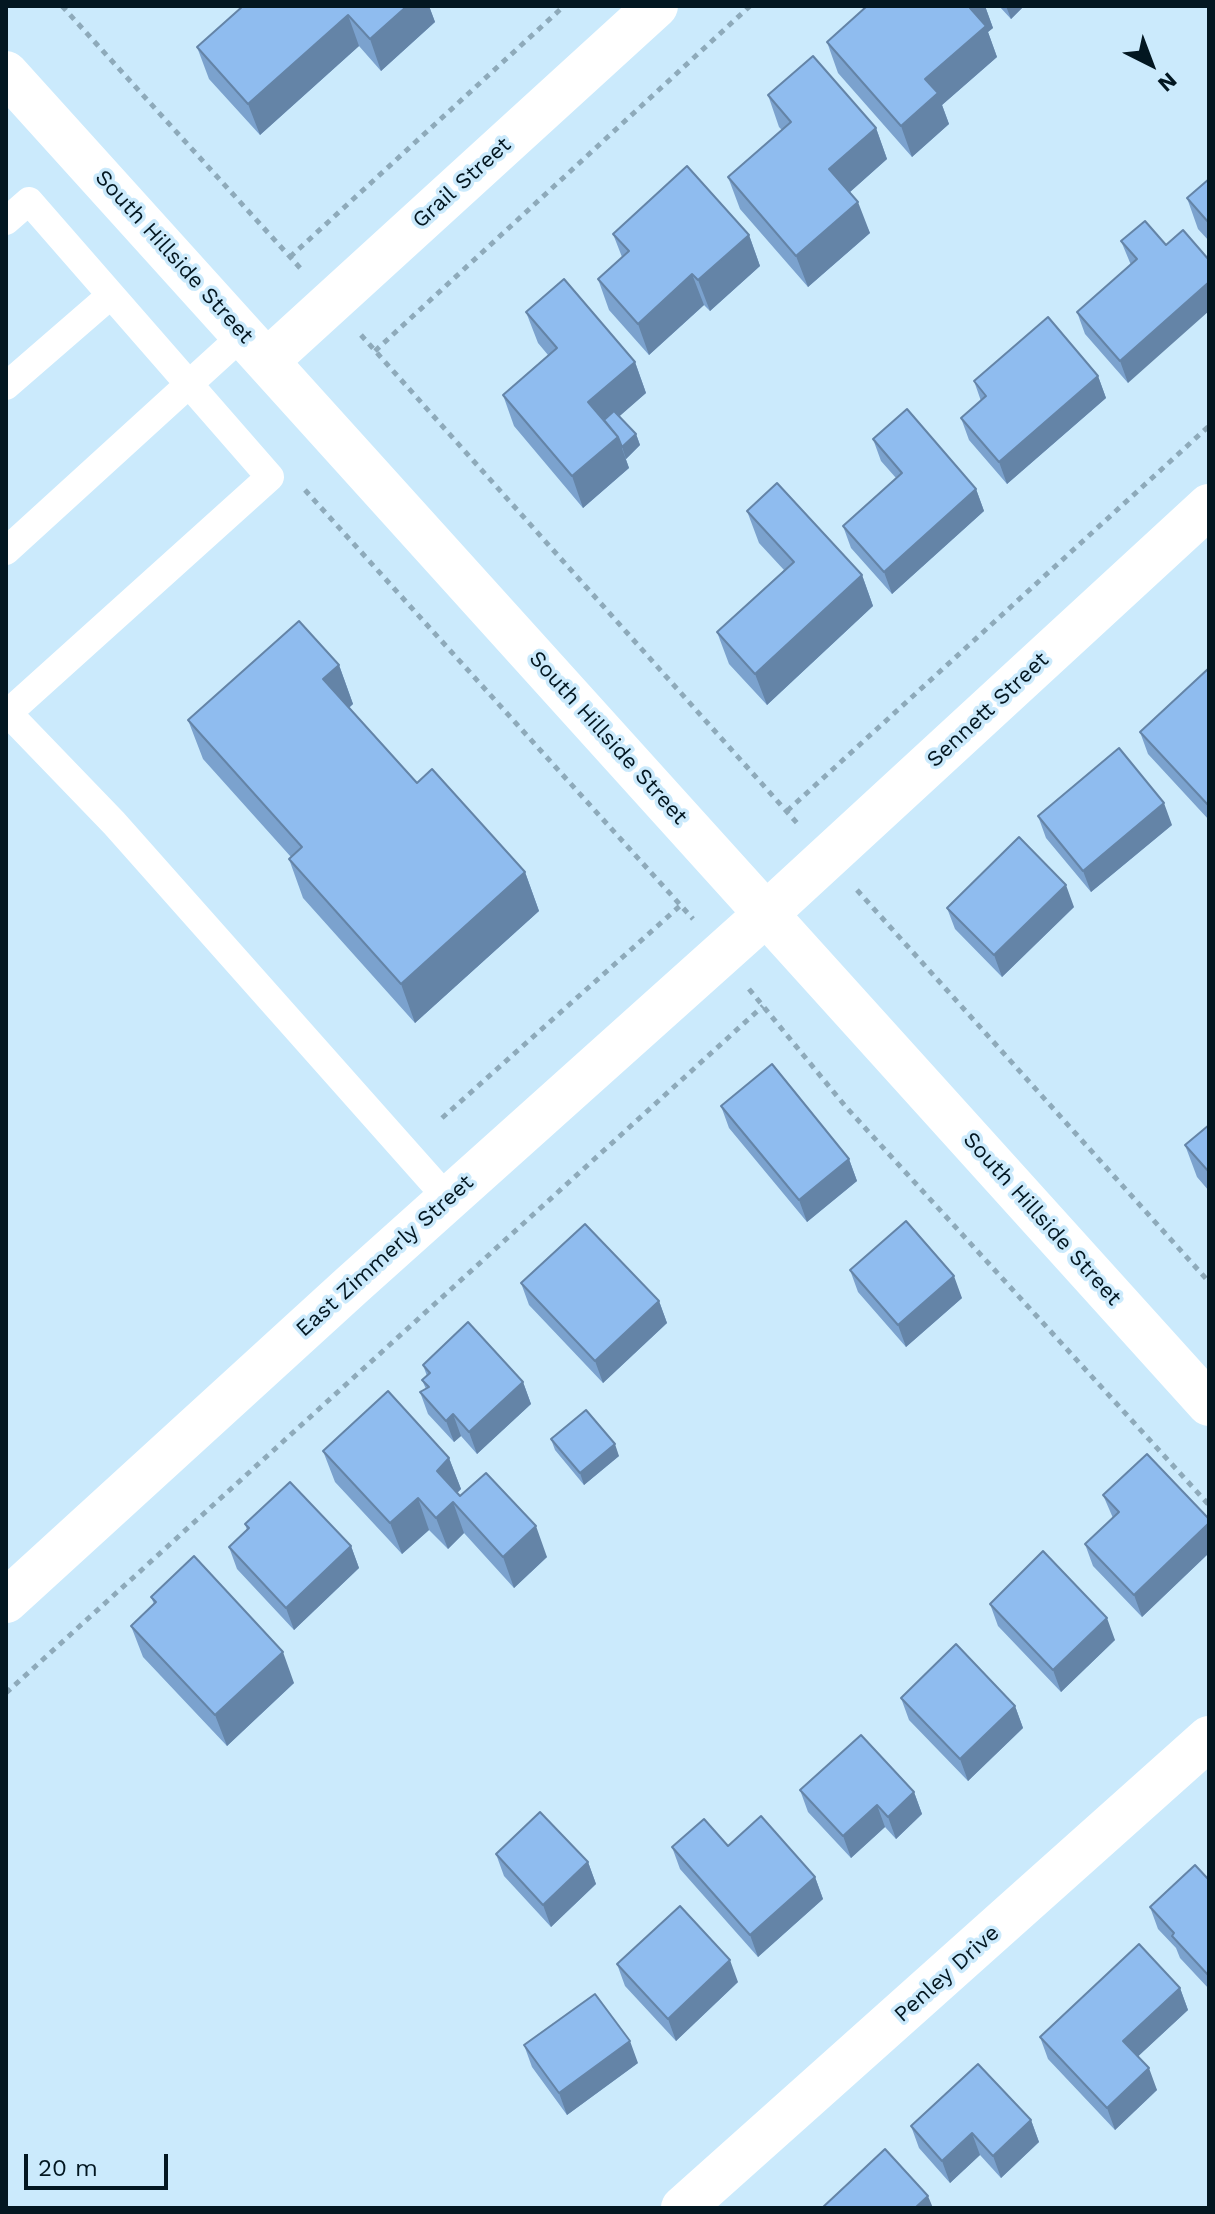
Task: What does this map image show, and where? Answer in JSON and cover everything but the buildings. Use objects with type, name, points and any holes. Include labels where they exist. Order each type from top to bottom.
[{"type":"street","name":"Grail Street","points":[[256,347],[331,302],[656,6]]},
{"type":"street","name":"South Hillside Street","points":[[6,73],[1209,1404]]},
{"type":"street","name":"Sennett Street","points":[[766,914],[1209,506]]},
{"type":"street","name":"East Zimmerly Street","points":[[6,1601],[766,914]]},
{"type":"street","name":"Penley Drive","points":[[683,2208],[1209,1738]]},
{"type":"lane","points":[[6,221],[29,201],[190,385],[284,479],[7,712],[114,823],[448,1199]]},
{"type":"lane","points":[[6,386],[111,295]]},
{"type":"lane","points":[[6,551],[190,385],[256,347]]},
{"type":"path","points":[[62,6],[1209,1282]]},
{"type":"path","points":[[290,257],[564,6]]},
{"type":"path","points":[[375,351],[750,6]]},
{"type":"path","points":[[787,811],[1209,426]]},
{"type":"path","points":[[284,479],[681,905],[846,1107],[1209,1505]]},
{"type":"path","points":[[442,1118],[681,905]]},
{"type":"path","points":[[6,1693],[763,1006]]}]
